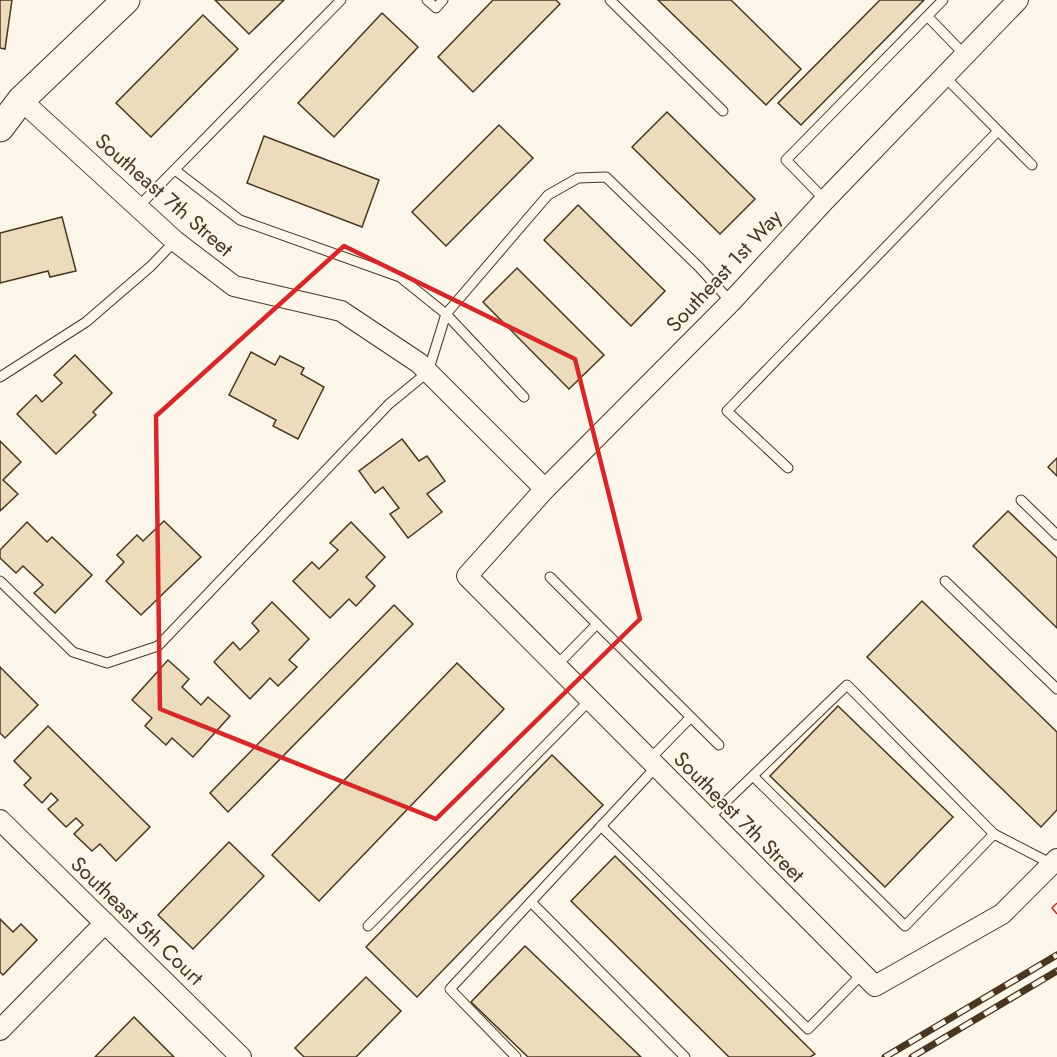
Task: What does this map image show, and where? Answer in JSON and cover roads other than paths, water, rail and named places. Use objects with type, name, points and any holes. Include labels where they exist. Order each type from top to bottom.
[{"type":"street","points":[[0,128],[21,100],[126,0]]},
{"type":"street","name":"Southeast 1st Way","points":[[467,576],[544,489],[731,302],[825,200],[1018,0]]},
{"type":"street","name":"Southeast 7th Street","points":[[21,100],[175,241],[234,286],[341,311],[419,363],[544,489]]},
{"type":"street","name":"Southeast 7th Street","points":[[467,576],[862,974]]},
{"type":"street","name":"Southeast 5th Court","points":[[0,820],[241,1057]]},
{"type":"street","points":[[862,974],[875,986],[1002,914],[1054,862]]},
{"type":"street","points":[[0,1030],[105,923]]},
{"type":"lane","points":[[138,207],[341,0]]},
{"type":"lane","points":[[428,0],[436,8],[443,0]]},
{"type":"lane","points":[[610,0],[723,111]]},
{"type":"lane","points":[[825,200],[786,160],[943,0]]},
{"type":"lane","points":[[928,17],[965,55]]},
{"type":"lane","points":[[944,76],[1032,165]]},
{"type":"lane","points":[[788,468],[728,411],[998,130]]},
{"type":"lane","points":[[174,170],[240,220],[400,277],[446,314],[525,397]]},
{"type":"lane","points":[[0,581],[73,652],[107,663],[158,646],[389,404],[428,372],[446,314],[548,195],[578,178],[606,177],[731,302]]},
{"type":"lane","points":[[0,377],[86,322],[151,266],[175,241]]},
{"type":"lane","points":[[1021,500],[1057,535]]},
{"type":"lane","points":[[550,577],[719,745]]},
{"type":"lane","points":[[945,580],[1057,689]]},
{"type":"lane","points":[[556,666],[597,624]]},
{"type":"lane","points":[[708,819],[847,685],[994,834],[1054,862]]},
{"type":"lane","points":[[368,926],[590,700]]},
{"type":"lane","points":[[516,1057],[450,989],[601,826],[690,718]]},
{"type":"lane","points":[[753,776],[905,926],[994,834]]},
{"type":"lane","points":[[601,826],[808,1029],[862,974]]},
{"type":"lane","points":[[531,902],[685,1057]]},
{"type":"railway","points":[[885,1057],[1057,955]]},
{"type":"railway","points":[[912,1057],[1057,971]]}]
